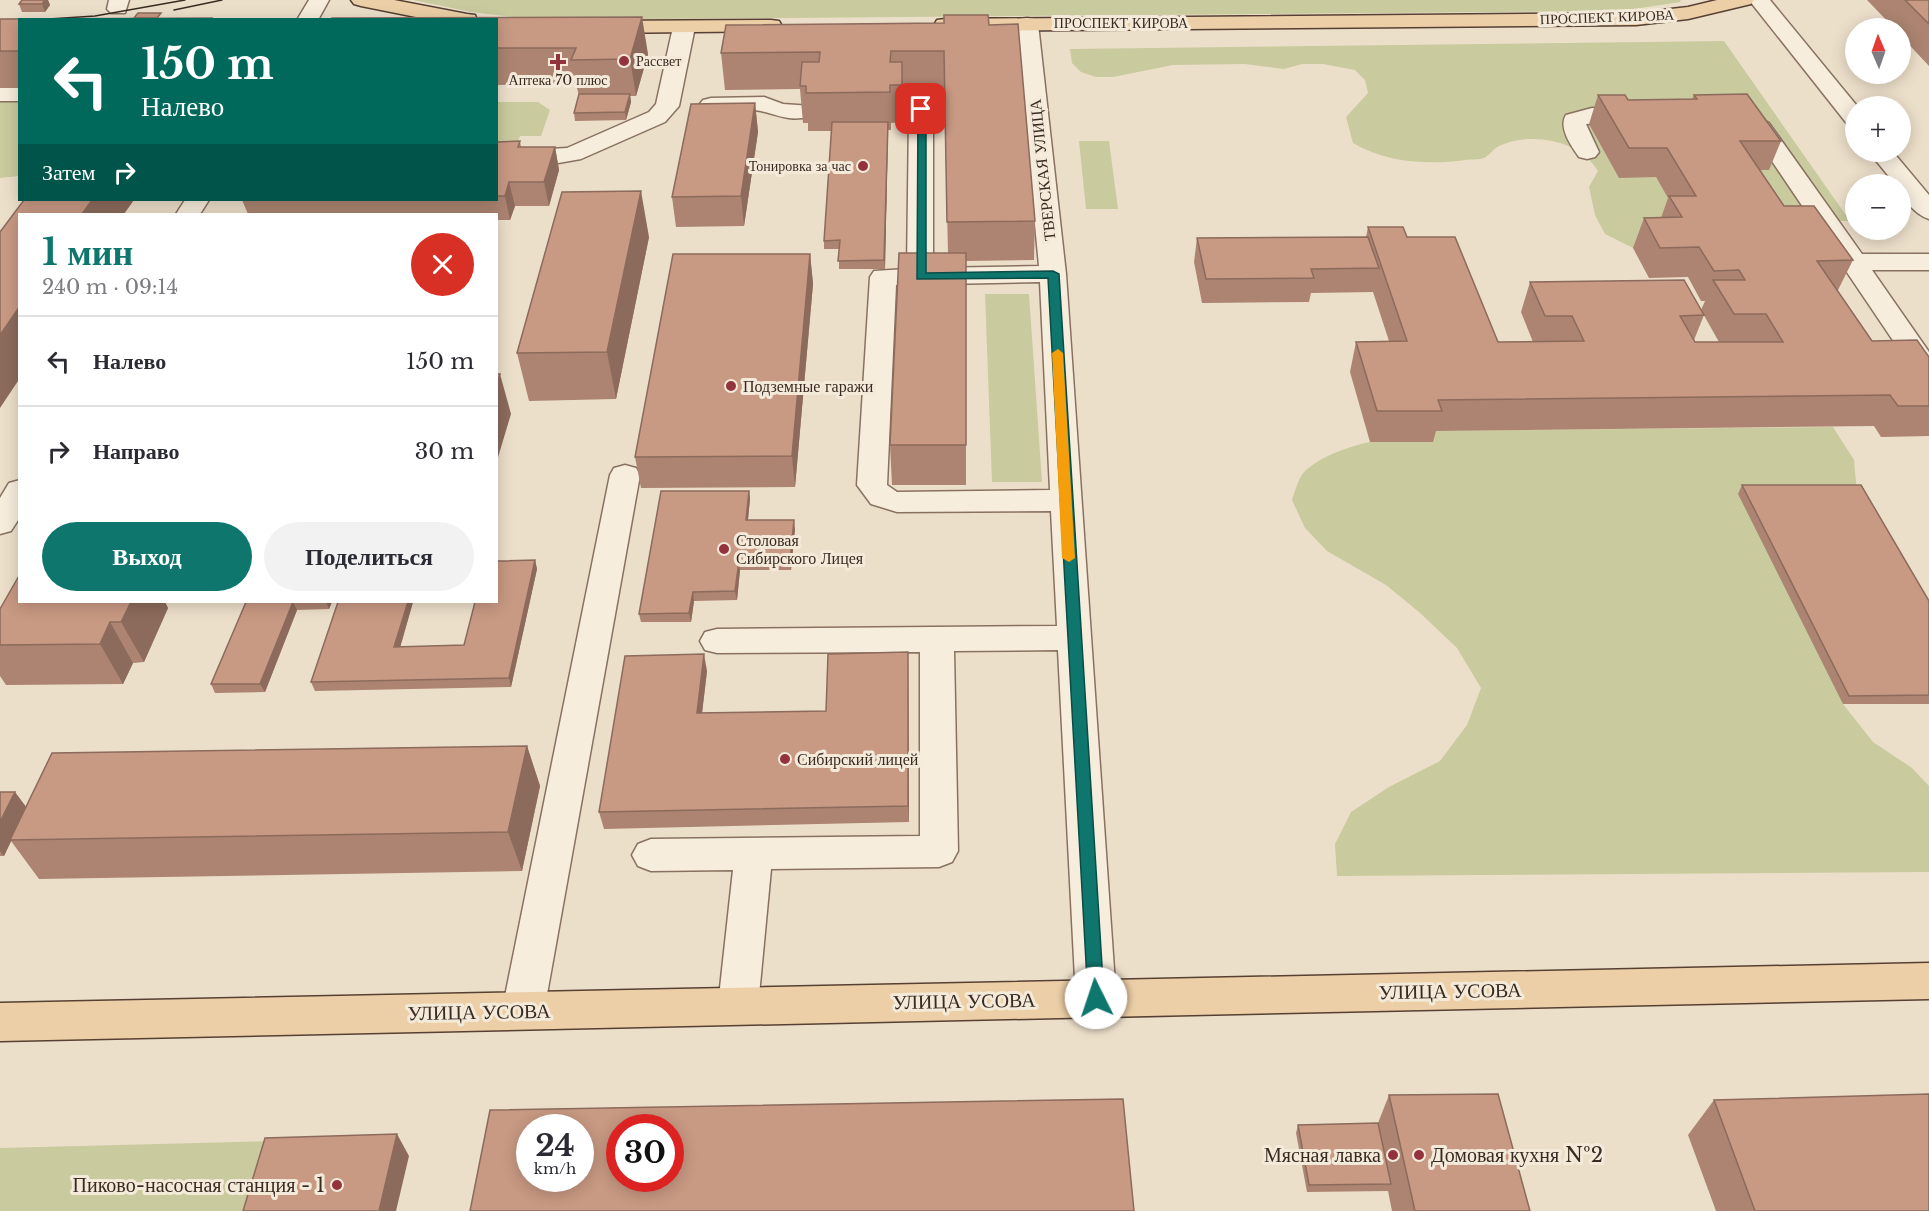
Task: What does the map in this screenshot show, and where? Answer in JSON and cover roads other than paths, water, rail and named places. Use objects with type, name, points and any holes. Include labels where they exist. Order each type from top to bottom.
[{"type":"main road","points":[[361,0],[456,18]]},
{"type":"main road","name":"ПРОСПЕКТ КИРОВА","points":[[927,25],[1635,19],[1688,13],[1744,0]]},
{"type":"main road","points":[[580,27],[788,26]]},
{"type":"main road","name":"УЛИЦА УСОВА","points":[[0,1022],[1929,981]]},
{"type":"street","points":[[308,18],[319,0]]},
{"type":"street","points":[[1759,0],[1845,106]]},
{"type":"street","name":"ТВЕРСКАЯ УЛИЦА","points":[[1027,24],[1053,274],[1096,998]]},
{"type":"street","points":[[498,159],[547,158],[573,154],[657,117],[667,106],[684,27]]},
{"type":"street","points":[[0,94],[18,94]]},
{"type":"street","points":[[667,106],[764,104],[779,111],[804,111]]},
{"type":"street","points":[[903,109],[921,109],[920,277]]},
{"type":"street","points":[[1587,152],[1574,126],[1574,120],[1580,116],[1664,114]]},
{"type":"street","points":[[1724,114],[1738,115],[1761,128],[1929,373]]},
{"type":"street","points":[[1889,162],[1929,211]]},
{"type":"street","points":[[1854,262],[1929,262]]},
{"type":"street","points":[[1053,274],[883,277],[872,485],[875,493],[884,499],[897,501],[1066,500]]},
{"type":"street","points":[[523,1011],[625,475]]},
{"type":"street","points":[[0,523],[18,493]]},
{"type":"street","points":[[717,641],[1073,638]]},
{"type":"street","points":[[651,855],[939,851],[937,639]]},
{"type":"street","points":[[738,1006],[754,854]]},
{"type":"tram line","points":[[64,18],[95,16],[185,0]]},
{"type":"tram line","points":[[174,10],[222,0]]},
{"type":"place","name":"Рассвет","points":[[624,61]]},
{"type":"place","name":"Аптека 70 плюс","points":[[558,62]]},
{"type":"place","name":"Тонировка за час","points":[[863,166]]},
{"type":"place","name":"Подземные гаражи","points":[[731,386]]},
{"type":"place","name":"Столовая Сибирского Лицея","points":[[724,549]]},
{"type":"place","name":"Сибирский лицей","points":[[785,759]]},
{"type":"place","name":"Мясная лавка","points":[[1393,1155]]},
{"type":"place","name":"Домовая кухня №2","points":[[1419,1155]]},
{"type":"place","name":"Пиково-насосная станция - 1","points":[[337,1185]]}]
